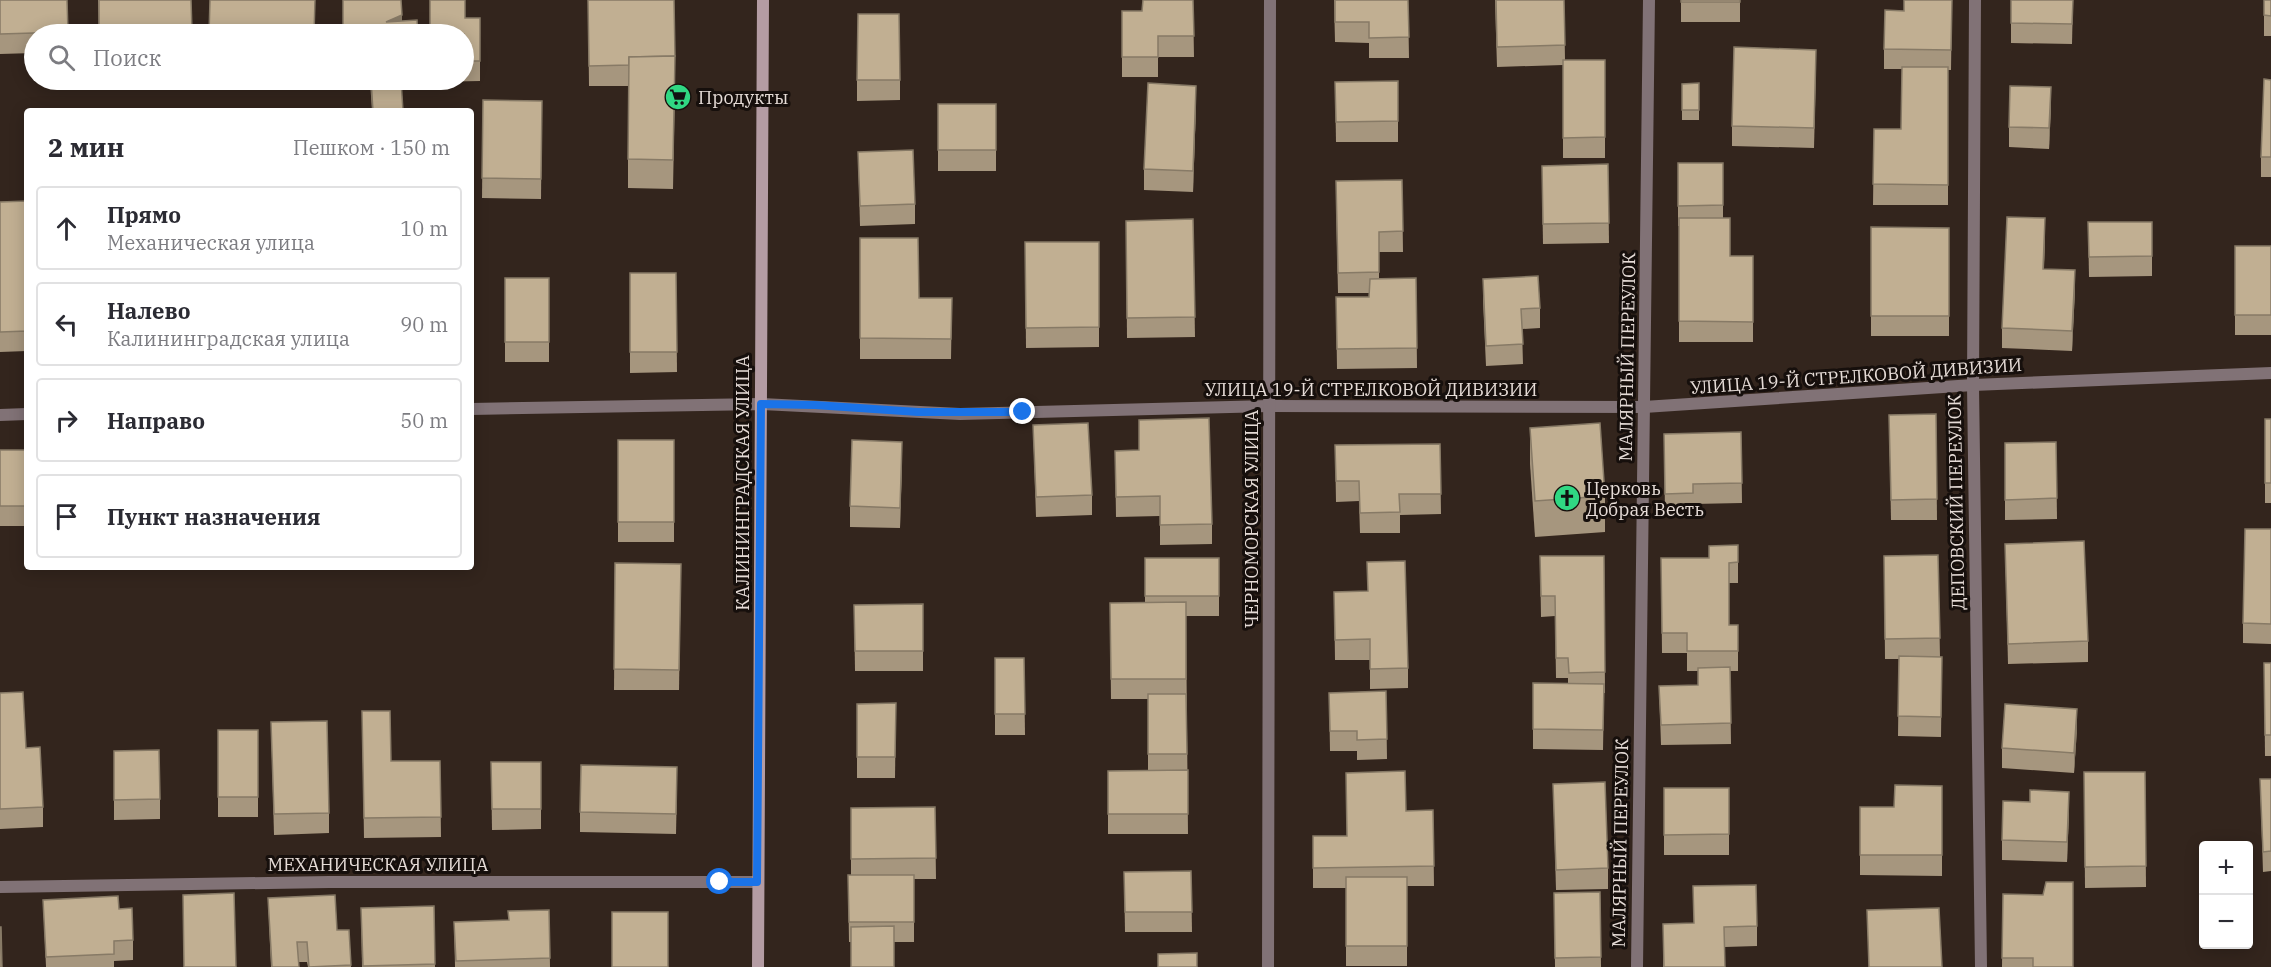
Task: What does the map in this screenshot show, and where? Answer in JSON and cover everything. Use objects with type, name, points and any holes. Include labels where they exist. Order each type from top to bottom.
[{"type":"main road","name":"КАЛИНИНГРАДСКАЯ УЛИЦА","points":[[758,967],[763,0]]},
{"type":"street","name":"ЧЕРНОМОРСКАЯ УЛИЦА","points":[[1268,967],[1269,0]]},
{"type":"street","name":"МАЛЯРНЫЙ ПЕРЕУЛОК","points":[[1637,967],[1649,0]]},
{"type":"street","name":"ДЕПОВСКИЙ ПЕРЕУЛОК","points":[[1975,0],[1973,385],[1980,967]]},
{"type":"street","name":"УЛИЦА 19-Й СТРЕЛКОВОЙ ДИВИЗИИ","points":[[474,409],[761,404],[960,414],[1269,405],[1644,407],[1973,385],[2271,373]]},
{"type":"street","points":[[0,415],[24,414]]},
{"type":"street","name":"МЕХАНИЧЕСКАЯ УЛИЦА","points":[[0,887],[329,882],[757,882]]},
{"type":"building","points":[[0,0],[67,0],[68,24],[24,24],[24,33],[0,34]]},
{"type":"building","points":[[99,0],[191,0],[192,24],[99,24]]},
{"type":"building","points":[[210,0],[315,0],[314,24],[209,24]]},
{"type":"building","points":[[343,0],[401,0],[402,15],[386,22],[417,20],[417,24],[343,24]]},
{"type":"building","points":[[430,0],[465,0],[465,18],[480,18],[480,61],[474,61],[474,24],[430,24]]},
{"type":"building","points":[[588,0],[674,0],[675,56],[629,57],[629,65],[589,66]]},
{"type":"building","points":[[1143,0],[1193,0],[1194,36],[1158,36],[1158,57],[1122,57],[1122,11],[1142,11]]},
{"type":"building","points":[[1335,0],[1408,0],[1409,37],[1369,38],[1369,22],[1335,22]]},
{"type":"building","points":[[1496,0],[1564,0],[1565,45],[1497,47]]},
{"type":"building","points":[[1681,0],[1740,0],[1740,2],[1681,2]]},
{"type":"building","points":[[1904,0],[1952,0],[1951,50],[1884,49],[1885,10],[1904,11]]},
{"type":"building","points":[[2011,0],[2073,0],[2072,24],[2011,23]]},
{"type":"building","points":[[2264,0],[2271,0],[2271,16],[2264,15]]},
{"type":"building","points":[[858,14],[899,14],[900,80],[857,80]]},
{"type":"building","points":[[1734,47],[1816,50],[1814,128],[1732,126]]},
{"type":"building","points":[[675,56],[673,160],[628,159],[629,57]]},
{"type":"building","points":[[1563,60],[1605,60],[1605,137],[1563,138]]},
{"type":"building","points":[[1902,67],[1948,67],[1948,185],[1873,184],[1874,129],[1901,129]]},
{"type":"building","points":[[2264,79],[2271,80],[2271,157],[2261,157]]},
{"type":"building","points":[[1398,81],[1398,121],[1336,122],[1335,82]]},
{"type":"building","points":[[1148,83],[1196,86],[1193,171],[1144,169]]},
{"type":"building","points":[[1699,83],[1699,110],[1682,110],[1682,84]]},
{"type":"building","points":[[2010,86],[2051,87],[2049,128],[2009,127]]},
{"type":"building","points":[[372,90],[402,90],[403,108],[373,108]]},
{"type":"building","points":[[483,100],[542,101],[541,179],[482,178]]},
{"type":"building","points":[[938,104],[996,104],[996,150],[938,150]]},
{"type":"building","points":[[913,150],[915,204],[860,206],[858,152]]},
{"type":"building","points":[[1678,163],[1723,163],[1723,205],[1678,206]]},
{"type":"building","points":[[1608,164],[1609,223],[1543,224],[1542,166]]},
{"type":"building","points":[[1402,180],[1403,231],[1379,232],[1379,272],[1338,273],[1336,181]]},
{"type":"building","points":[[24,201],[24,331],[0,332],[0,202]]},
{"type":"building","points":[[2007,217],[2045,218],[2043,269],[2075,270],[2072,331],[2002,328]]},
{"type":"building","points":[[1679,218],[1730,218],[1730,256],[1753,256],[1753,322],[1679,321]]},
{"type":"building","points":[[1193,219],[1195,317],[1127,318],[1126,221]]},
{"type":"building","points":[[2088,222],[2152,222],[2152,256],[2089,257]]},
{"type":"building","points":[[1871,227],[1949,228],[1949,316],[1871,316]]},
{"type":"building","points":[[860,238],[918,238],[919,298],[952,298],[951,339],[860,338]]},
{"type":"building","points":[[1025,242],[1099,242],[1099,327],[1026,328]]},
{"type":"building","points":[[2235,246],[2271,246],[2271,315],[2235,315]]},
{"type":"building","points":[[630,273],[676,273],[677,352],[630,352]]},
{"type":"building","points":[[1538,276],[1540,308],[1521,309],[1523,344],[1486,346],[1483,279]]},
{"type":"building","points":[[505,278],[549,278],[549,342],[505,342]]},
{"type":"building","points":[[1416,278],[1417,348],[1337,349],[1336,297],[1369,297],[1370,279]]},
{"type":"building","points":[[1936,414],[1937,499],[1891,500],[1889,415]]},
{"type":"building","points":[[1209,418],[1212,524],[1160,525],[1160,496],[1116,497],[1115,451],[1139,450],[1139,420]]},
{"type":"building","points":[[2265,419],[2271,419],[2271,483],[2265,483]]},
{"type":"building","points":[[1088,423],[1092,495],[1036,497],[1033,425]]},
{"type":"building","points":[[1600,423],[1605,496],[1535,501],[1530,428]]},
{"type":"building","points":[[1741,432],[1742,483],[1693,484],[1693,493],[1665,494],[1664,434]]},
{"type":"building","points":[[618,440],[674,440],[674,522],[618,522]]},
{"type":"building","points":[[852,440],[902,442],[900,508],[850,506]]},
{"type":"building","points":[[2056,442],[2057,498],[2005,500],[2005,443]]},
{"type":"building","points":[[1440,444],[1441,494],[1399,494],[1400,512],[1360,513],[1359,481],[1336,481],[1335,445]]},
{"type":"building","points":[[0,450],[24,450],[24,506],[0,506]]},
{"type":"building","points":[[2245,529],[2271,529],[2271,624],[2243,623]]},
{"type":"building","points":[[2084,541],[2088,641],[2008,644],[2005,544]]},
{"type":"building","points":[[1738,545],[1738,562],[1729,563],[1729,625],[1738,625],[1738,651],[1687,651],[1687,633],[1662,633],[1661,558],[1709,558],[1709,546]]},
{"type":"building","points":[[1938,555],[1940,638],[1885,639],[1884,556]]},
{"type":"building","points":[[1540,556],[1604,556],[1605,672],[1569,673],[1568,658],[1556,658],[1555,596],[1541,596]]},
{"type":"building","points":[[1145,558],[1219,558],[1219,596],[1145,596]]},
{"type":"building","points":[[1405,561],[1408,668],[1370,669],[1370,639],[1335,640],[1334,592],[1368,591],[1367,562]]},
{"type":"building","points":[[615,563],[681,564],[679,670],[614,669]]},
{"type":"building","points":[[1186,602],[1186,679],[1111,679],[1110,603]]},
{"type":"building","points":[[923,604],[923,651],[855,651],[854,605]]},
{"type":"building","points":[[1899,656],[1942,657],[1941,717],[1898,716]]},
{"type":"building","points":[[995,658],[1024,658],[1025,714],[995,714]]},
{"type":"building","points":[[2264,663],[2271,663],[2271,735],[2265,735]]},
{"type":"building","points":[[1730,667],[1731,723],[1661,725],[1659,686],[1698,685],[1698,668]]},
{"type":"building","points":[[1533,683],[1604,684],[1603,730],[1533,729]]},
{"type":"building","points":[[1386,691],[1387,739],[1357,740],[1357,731],[1330,731],[1329,693]]},
{"type":"building","points":[[23,692],[26,748],[40,747],[43,807],[0,809],[0,693]]},
{"type":"building","points":[[1148,694],[1186,694],[1187,754],[1148,754]]},
{"type":"building","points":[[896,703],[895,757],[857,757],[857,704]]},
{"type":"building","points":[[2005,704],[2077,709],[2074,753],[2002,748]]},
{"type":"building","points":[[362,711],[390,711],[391,761],[440,761],[441,817],[364,818]]},
{"type":"building","points":[[327,721],[329,813],[274,814],[271,722]]},
{"type":"building","points":[[218,730],[258,730],[258,797],[218,797]]},
{"type":"building","points":[[159,750],[160,799],[114,800],[114,751]]},
{"type":"building","points":[[491,762],[541,762],[541,809],[492,809]]},
{"type":"building","points":[[581,765],[677,767],[676,814],[580,812]]},
{"type":"building","points":[[1188,770],[1188,814],[1108,814],[1108,771]]},
{"type":"building","points":[[1405,771],[1406,811],[1433,810],[1434,866],[1313,868],[1313,836],[1347,836],[1346,773]]},
{"type":"building","points":[[2084,772],[2145,772],[2146,866],[2085,867]]},
{"type":"building","points":[[2260,779],[2271,779],[2271,851],[2263,852]]},
{"type":"building","points":[[1605,782],[1608,868],[1556,870],[1553,784]]},
{"type":"building","points":[[1895,785],[1942,786],[1942,855],[1860,855],[1860,807],[1894,807]]},
{"type":"building","points":[[1664,788],[1729,788],[1729,834],[1664,835]]},
{"type":"building","points":[[2030,790],[2069,792],[2067,842],[2002,840],[2003,801],[2030,802]]},
{"type":"building","points":[[935,807],[936,858],[851,859],[851,808]]},
{"type":"building","points":[[1191,871],[1192,912],[1125,912],[1124,872]]},
{"type":"building","points":[[848,875],[914,875],[914,922],[849,922]]},
{"type":"building","points":[[1346,877],[1407,877],[1407,946],[1346,946]]},
{"type":"building","points":[[2046,882],[2073,882],[2073,967],[2033,967],[2033,958],[2002,958],[2003,894],[2043,895]]},
{"type":"building","points":[[1756,885],[1757,926],[1724,927],[1725,967],[1664,967],[1663,924],[1694,923],[1693,886]]},
{"type":"building","points":[[1600,892],[1601,957],[1555,958],[1554,893]]},
{"type":"building","points":[[234,893],[236,967],[184,967],[183,895]]},
{"type":"building","points":[[335,895],[337,930],[349,930],[351,965],[309,967],[307,942],[297,942],[299,967],[272,967],[268,898]]},
{"type":"building","points":[[118,896],[119,909],[132,908],[133,940],[114,941],[114,954],[46,957],[43,900]]},
{"type":"building","points":[[434,906],[435,964],[363,966],[361,908]]},
{"type":"building","points":[[1939,908],[1942,967],[1869,967],[1867,910]]},
{"type":"building","points":[[549,910],[550,958],[456,961],[454,922],[509,920],[508,911]]},
{"type":"building","points":[[612,912],[668,912],[668,967],[612,967]]},
{"type":"building","points":[[894,926],[894,967],[851,967],[851,927]]},
{"type":"building","points":[[1,927],[2,967],[0,967]]},
{"type":"building","points":[[1197,953],[1197,967],[1158,967],[1158,954]]},
{"type":"place","name":"Продукты","points":[[678,97]]},
{"type":"place","name":"Церковь Добрая Весть","points":[[1567,498]]},
{"type":"route","points":[[720,882],[757,882],[761,404],[960,414],[1023,412]]}]
